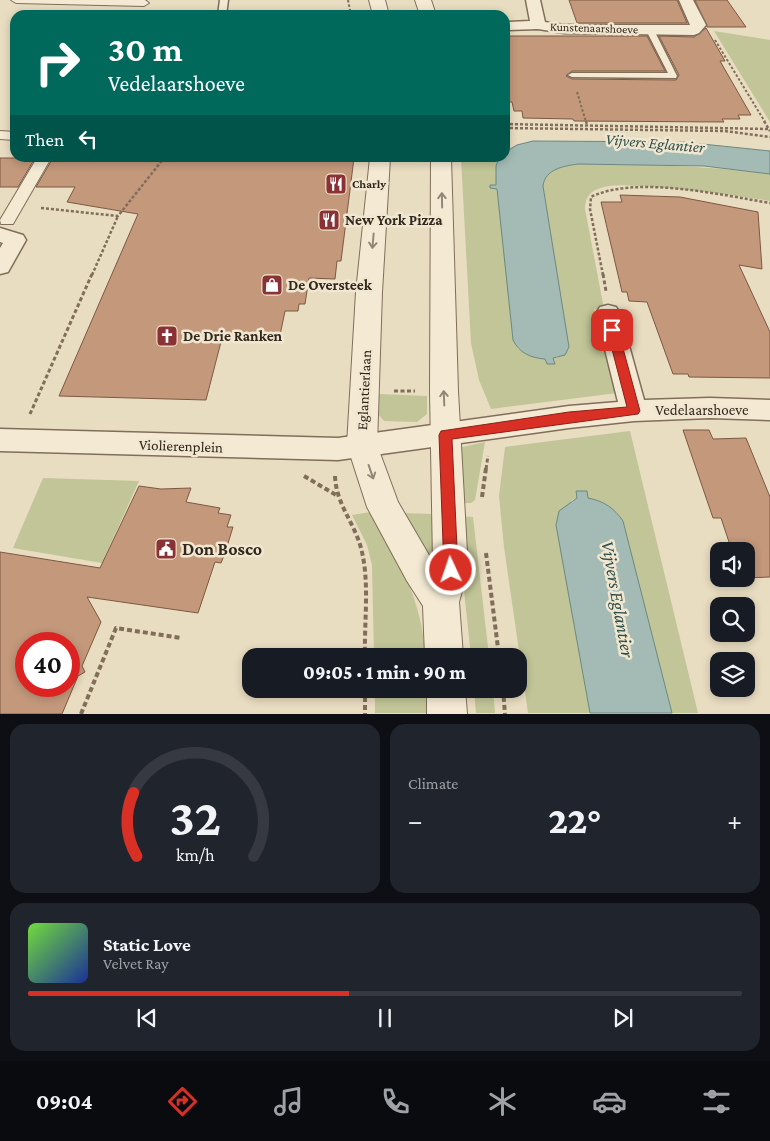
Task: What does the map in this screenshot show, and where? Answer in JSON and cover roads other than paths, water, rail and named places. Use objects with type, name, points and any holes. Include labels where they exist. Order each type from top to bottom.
[{"type":"street","points":[[16,0],[144,3],[155,0]]},
{"type":"street","name":"Kunstenaarshoeve","points":[[533,0],[538,25]]},
{"type":"street","name":"Kunstenaarshoeve","points":[[510,26],[538,25],[564,29],[694,30],[699,25],[686,0]]},
{"type":"street","points":[[139,10],[144,3]]},
{"type":"street","points":[[0,267],[15,240],[6,224],[42,162]]},
{"type":"street","name":"Eglantierlaan","points":[[380,162],[369,292],[362,445],[383,507],[419,570],[441,602]]},
{"type":"street","points":[[441,162],[444,391],[451,570],[441,602],[444,648]]},
{"type":"street","name":"Vedelaarshoeve","points":[[608,314],[634,411]]},
{"type":"street","name":"Vedelaarshoeve","points":[[362,445],[569,417],[634,411],[710,408],[770,410]]},
{"type":"street","name":"Violierenplein","points":[[9,440],[312,450],[362,445]]},
{"type":"street","points":[[446,698],[447,714]]},
{"type":"lane","name":"Kunstenaarshoeve","points":[[572,75],[673,76],[650,30]]},
{"type":"water","name":"Vijvers Eglantier","points":[[533,141],[683,142],[770,151],[770,174],[704,166],[578,164],[561,167],[551,172],[543,186],[569,347],[565,355],[553,358],[555,364],[547,364],[545,359],[530,356],[522,351],[513,340],[497,189],[490,188],[490,185],[496,185],[498,162],[510,162],[510,149],[517,145]]},
{"type":"water","name":"Vijvers Eglantier","points":[[576,491],[587,491],[588,498],[608,506],[623,521],[672,713],[590,713],[556,525],[559,511],[577,498]]},
{"type":"place","name":"Charly","points":[[336,184]]},
{"type":"place","name":"New York Pizza","points":[[329,220]]},
{"type":"place","name":"De Oversteek","points":[[272,285]]},
{"type":"place","name":"De Drie Ranken","points":[[167,336]]},
{"type":"place","name":"Don Bosco","points":[[166,549]]}]
